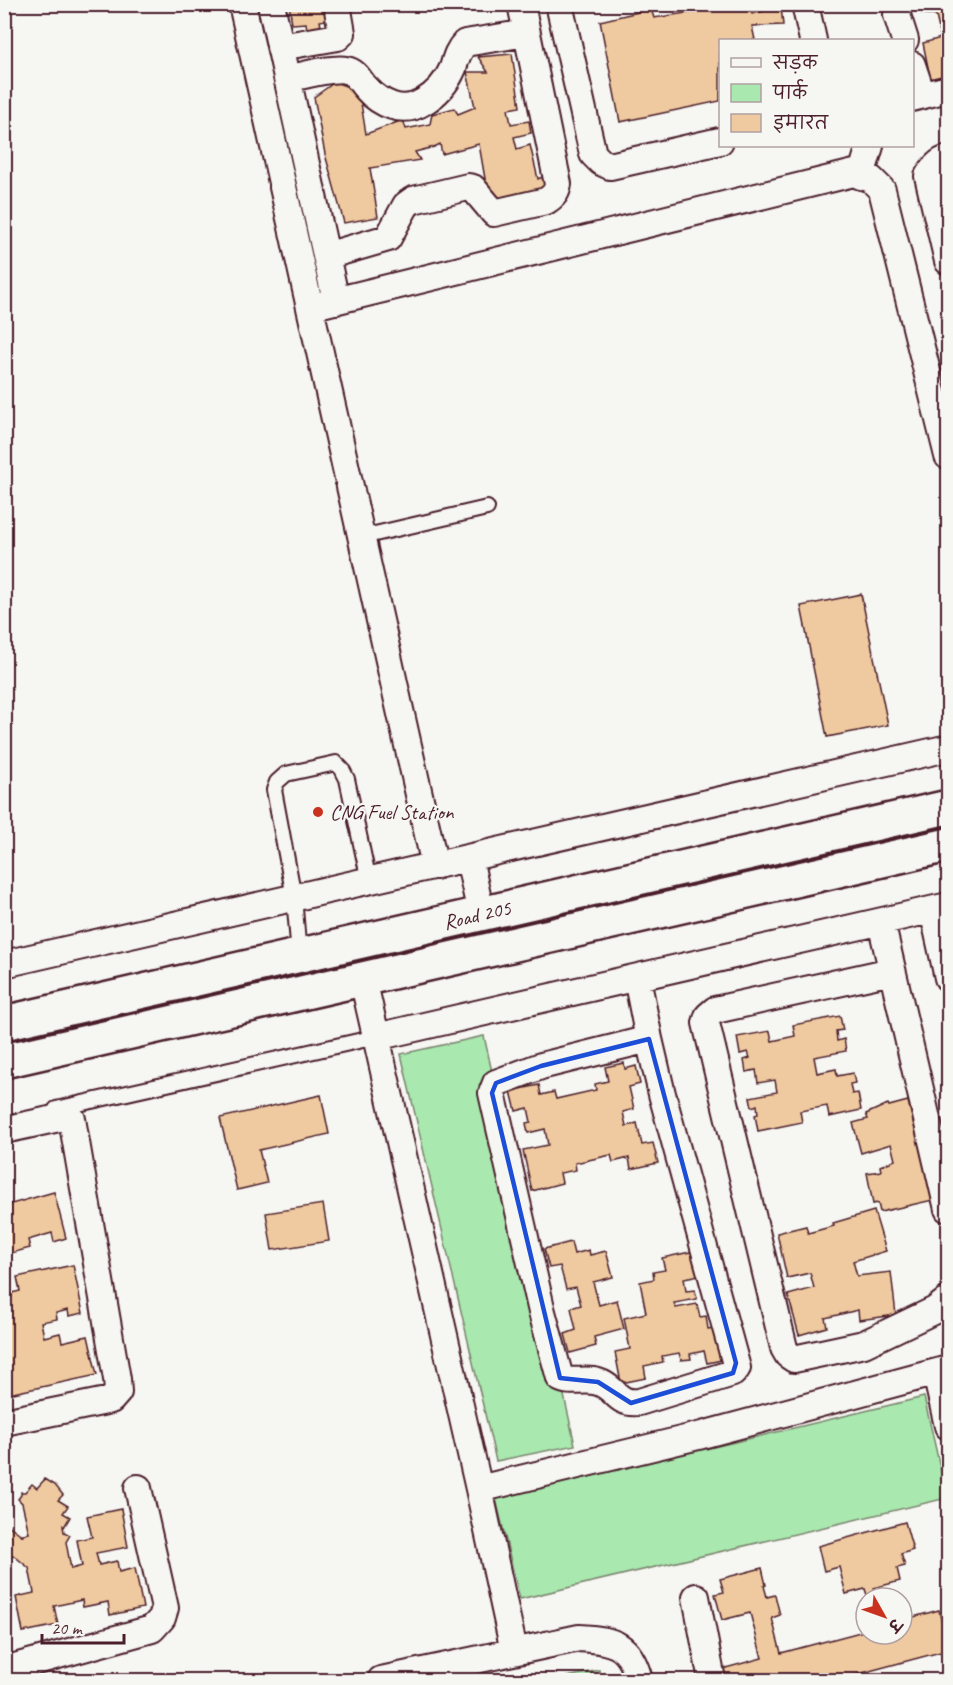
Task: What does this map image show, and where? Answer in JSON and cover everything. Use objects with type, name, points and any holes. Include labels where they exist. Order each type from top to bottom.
[{"type":"main road","name":"Road 205","points":[[4,1023],[948,807]]},
{"type":"main road","name":"Road 205","points":[[4,1060],[948,845]]},
{"type":"street","points":[[242,4],[435,866]]},
{"type":"street","points":[[271,4],[336,301]]},
{"type":"street","points":[[280,47],[338,37],[342,33],[337,4]]},
{"type":"street","points":[[326,255],[388,238],[405,205],[413,200],[468,187],[473,188],[494,213],[546,201],[557,191],[558,184],[521,4]]},
{"type":"street","points":[[559,4],[593,154],[601,162],[610,166],[719,141]]},
{"type":"street","points":[[805,4],[813,39]]},
{"type":"street","points":[[897,15],[905,39]]},
{"type":"street","points":[[287,79],[344,69],[356,75],[364,87],[377,99],[391,106],[406,108],[422,104],[444,84],[460,48],[465,44],[527,33]]},
{"type":"street","points":[[914,77],[917,97],[948,89]]},
{"type":"street","points":[[861,176],[870,147]]},
{"type":"street","points":[[948,159],[933,169],[928,176],[948,261]]},
{"type":"street","points":[[310,307],[854,173],[871,179],[882,190],[887,205],[948,456]]},
{"type":"street","points":[[4,964],[948,748]]},
{"type":"street","points":[[469,858],[481,914]]},
{"type":"street","points":[[376,1037],[940,908],[948,972]]},
{"type":"street","points":[[882,922],[948,1209]]},
{"type":"street","points":[[892,971],[715,1010],[708,1016],[706,1023],[784,1348],[788,1355],[794,1359],[854,1347],[935,1310],[948,1300]]},
{"type":"street","points":[[637,978],[649,1039],[737,1368],[733,1373],[631,1403],[622,1401],[598,1382],[560,1378],[542,1312],[492,1093],[496,1083],[541,1066],[649,1039]]},
{"type":"street","points":[[363,979],[514,1651]]},
{"type":"street","points":[[4,1422],[111,1400],[118,1392],[72,1119],[68,1116],[8,1124]]},
{"type":"street","points":[[479,1489],[702,1435],[942,1371],[948,1426]]},
{"type":"street","points":[[4,1670],[152,1629],[162,1618],[165,1608],[138,1488]]},
{"type":"street","points":[[696,1598],[712,1680]]},
{"type":"street","points":[[381,1680],[579,1638],[603,1640],[622,1648],[635,1663],[639,1680]]},
{"type":"lane","points":[[362,537],[487,508]]},
{"type":"lane","points":[[299,955],[294,897],[274,790],[277,782],[286,774],[336,764],[342,769],[347,779],[369,881]]},
{"type":"lane","points":[[8,1124],[376,1037]]},
{"type":"highlighted area","points":[[649,1039],[736,1363],[733,1373],[631,1403],[598,1382],[560,1378],[492,1093],[496,1083],[541,1066]]},
{"type":"green space","points":[[484,1036],[575,1445],[496,1461],[401,1054]]},
{"type":"green space","points":[[924,1397],[947,1498],[520,1599],[496,1499]]},
{"type":"green space","points":[[599,1670],[602,1680],[554,1680]]},
{"type":"building","points":[[289,4],[333,4],[336,18],[320,21],[322,32],[308,36],[306,23],[292,24]]},
{"type":"building","points":[[696,4],[747,4],[752,14],[781,7],[783,25],[752,26],[755,39],[719,39],[719,101],[620,122],[600,21],[651,9],[654,18],[692,12]]},
{"type":"building","points":[[920,4],[948,4],[948,76],[931,82],[923,43],[941,38],[936,16],[922,13]]},
{"type":"building","points":[[512,54],[520,107],[508,109],[511,124],[529,121],[531,133],[514,137],[517,149],[530,145],[538,179],[549,174],[552,194],[489,202],[479,144],[442,154],[440,144],[415,152],[420,160],[370,168],[378,217],[344,223],[325,154],[314,97],[335,82],[359,91],[366,134],[403,120],[406,129],[430,124],[432,114],[454,108],[458,114],[475,107],[467,72],[488,72],[478,57]]},
{"type":"building","points":[[948,182],[948,200],[946,200],[943,183]]},
{"type":"building","points":[[861,594],[888,725],[827,737],[801,606]]},
{"type":"building","points":[[840,1016],[843,1030],[836,1031],[837,1041],[844,1039],[846,1051],[814,1057],[817,1073],[836,1069],[837,1076],[853,1073],[855,1083],[850,1084],[852,1094],[858,1093],[861,1110],[829,1117],[827,1106],[800,1111],[802,1122],[758,1131],[755,1115],[758,1114],[757,1105],[752,1107],[750,1097],[777,1092],[775,1080],[758,1083],[756,1070],[746,1072],[744,1060],[750,1058],[748,1052],[740,1054],[737,1037],[770,1031],[772,1041],[795,1036],[793,1025]]},
{"type":"building","points":[[624,1063],[625,1069],[636,1066],[640,1084],[629,1087],[634,1109],[623,1112],[626,1126],[637,1123],[642,1145],[653,1143],[658,1163],[631,1169],[629,1158],[613,1162],[611,1155],[575,1163],[576,1170],[560,1173],[562,1183],[532,1191],[523,1150],[548,1145],[545,1129],[528,1133],[526,1123],[531,1122],[528,1108],[516,1111],[511,1091],[539,1085],[541,1095],[554,1092],[556,1099],[596,1090],[595,1084],[608,1081],[605,1067]]},
{"type":"building","points":[[321,1095],[329,1134],[259,1150],[267,1183],[237,1190],[220,1118]]},
{"type":"building","points":[[908,1101],[933,1200],[880,1212],[878,1203],[873,1204],[867,1173],[881,1171],[880,1166],[895,1160],[891,1144],[861,1153],[853,1123],[868,1119],[866,1114],[888,1104],[889,1106]]},
{"type":"building","points":[[54,1192],[66,1238],[54,1242],[52,1233],[28,1240],[30,1248],[4,1255],[4,1206]]},
{"type":"building","points":[[323,1204],[329,1241],[272,1250],[266,1213]]},
{"type":"building","points":[[874,1211],[886,1251],[853,1261],[857,1276],[891,1272],[896,1315],[859,1320],[858,1310],[825,1318],[827,1327],[799,1335],[788,1295],[814,1288],[810,1273],[787,1278],[777,1233],[806,1226],[808,1233]]},
{"type":"building","points":[[571,1242],[574,1254],[589,1250],[590,1255],[606,1251],[613,1277],[593,1282],[599,1305],[617,1300],[624,1329],[594,1337],[596,1346],[570,1353],[565,1334],[576,1330],[571,1308],[581,1305],[576,1287],[566,1289],[560,1266],[549,1268],[544,1249]]},
{"type":"building","points":[[695,1251],[700,1275],[684,1278],[686,1291],[695,1290],[697,1299],[674,1303],[676,1308],[697,1304],[700,1317],[706,1316],[708,1329],[721,1327],[727,1359],[707,1363],[704,1351],[690,1354],[691,1359],[681,1360],[679,1353],[662,1356],[663,1362],[644,1366],[646,1378],[621,1383],[615,1352],[630,1349],[624,1318],[646,1313],[640,1282],[654,1279],[653,1272],[665,1270],[662,1258]]},
{"type":"building","points":[[73,1265],[83,1313],[69,1316],[68,1310],[56,1313],[57,1319],[41,1322],[44,1337],[60,1333],[62,1342],[88,1336],[97,1375],[4,1395],[4,1295],[20,1291],[17,1277]]},
{"type":"building","points":[[45,1479],[55,1485],[63,1495],[58,1500],[68,1506],[63,1513],[70,1517],[63,1526],[64,1532],[70,1535],[66,1542],[71,1569],[82,1566],[77,1540],[92,1537],[87,1516],[121,1509],[128,1547],[96,1553],[99,1565],[117,1561],[119,1572],[135,1568],[143,1608],[110,1615],[108,1602],[83,1607],[82,1600],[54,1606],[58,1625],[23,1632],[16,1597],[34,1593],[29,1568],[13,1555],[4,1568],[4,1522],[23,1536],[22,1534],[29,1533],[22,1503],[18,1499],[21,1492],[25,1492],[32,1484],[37,1488]]},
{"type":"building","points":[[905,1522],[913,1550],[901,1554],[905,1566],[897,1568],[900,1581],[881,1586],[854,1586],[854,1592],[846,1594],[839,1567],[824,1571],[818,1546]]},
{"type":"building","points":[[762,1568],[767,1597],[775,1595],[780,1615],[772,1618],[781,1653],[854,1634],[854,1646],[914,1646],[914,1617],[939,1610],[948,1650],[836,1680],[725,1680],[722,1669],[762,1658],[750,1613],[722,1620],[715,1594],[724,1592],[720,1579]]},
{"type":"place","name":"CNG Fuel Station","points":[[318,812]]}]
